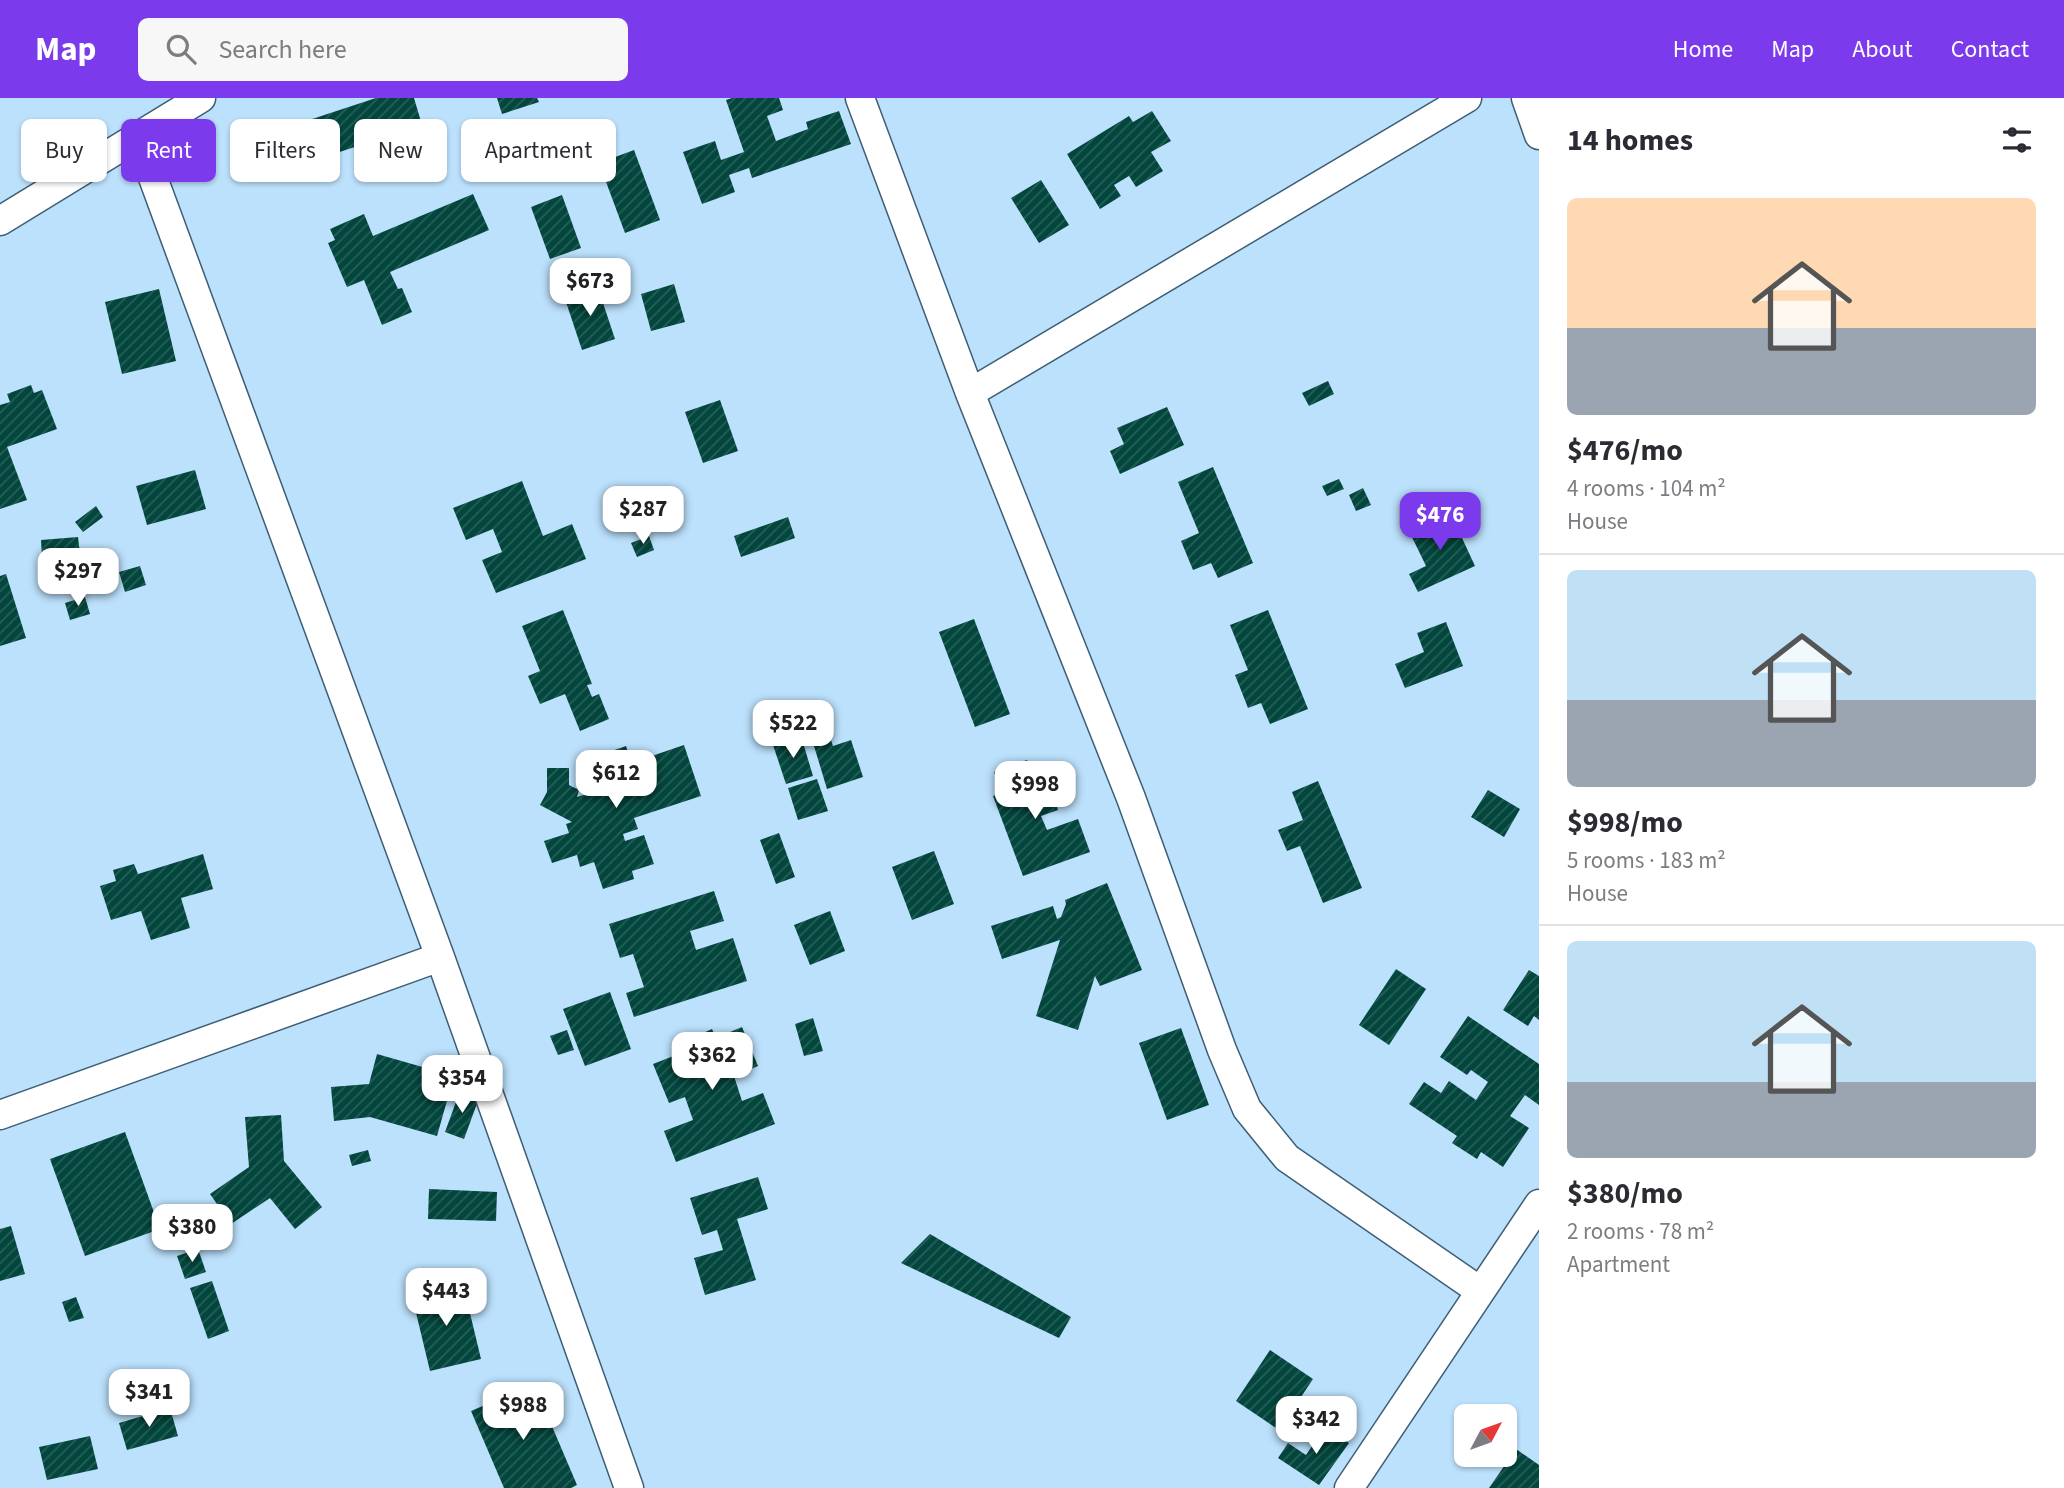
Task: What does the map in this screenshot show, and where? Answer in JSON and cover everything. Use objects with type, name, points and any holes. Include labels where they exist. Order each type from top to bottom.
[{"type":"street","points":[[167,119],[201,98]]},
{"type":"street","points":[[860,98],[970,393],[1131,798],[1222,1050],[1247,1109],[1287,1158],[1480,1291]]},
{"type":"street","points":[[970,393],[1467,98]]},
{"type":"street","points":[[1526,98],[1539,135]]},
{"type":"street","points":[[0,220],[121,147]]},
{"type":"street","points":[[155,182],[440,957],[629,1488]]},
{"type":"street","points":[[0,1115],[440,957]]},
{"type":"street","points":[[1349,1488],[1539,1204]]},
{"type":"building","points":[[376,98],[414,98],[420,119],[354,119],[354,147],[340,152],[340,119],[312,119]]},
{"type":"building","points":[[497,98],[537,98],[539,102],[502,114]]},
{"type":"building","points":[[779,98],[783,110],[767,116],[776,141],[808,129],[806,122],[839,111],[851,144],[752,178],[749,168],[729,175],[735,192],[702,204],[683,152],[715,141],[721,160],[744,152],[726,100]]},
{"type":"building","points":[[1152,111],[1171,141],[1151,152],[1163,171],[1136,187],[1129,176],[1114,185],[1121,196],[1100,209],[1067,154],[1129,116],[1133,122]]},
{"type":"building","points":[[634,150],[660,220],[625,233],[606,182],[616,182],[616,157]]},
{"type":"building","points":[[1041,180],[1069,225],[1039,243],[1011,198]]},
{"type":"building","points":[[473,194],[489,230],[390,272],[398,289],[402,288],[412,312],[382,325],[364,280],[347,287],[328,243],[335,240],[330,229],[364,214],[373,236]]},
{"type":"building","points":[[562,195],[581,248],[550,259],[531,207]]},
{"type":"building","points":[[674,284],[685,322],[651,331],[641,294]]},
{"type":"building","points":[[597,285],[615,339],[582,350],[564,296]]},
{"type":"building","points":[[159,289],[176,361],[122,374],[105,302]]},
{"type":"building","points":[[1328,381],[1334,394],[1309,406],[1302,393]]},
{"type":"building","points":[[31,385],[34,393],[42,390],[57,429],[7,447],[27,500],[0,509],[0,405],[10,402],[7,394]]},
{"type":"building","points":[[720,400],[738,451],[703,463],[685,412]]},
{"type":"building","points":[[1167,407],[1184,445],[1120,474],[1110,451],[1124,444],[1117,428]]},
{"type":"building","points":[[1213,467],[1253,563],[1218,578],[1211,563],[1193,570],[1181,541],[1199,533],[1178,482]]},
{"type":"building","points":[[195,470],[206,509],[147,525],[136,486]]},
{"type":"building","points":[[1339,479],[1344,489],[1327,496],[1322,486]]},
{"type":"building","points":[[522,481],[543,536],[572,524],[586,559],[496,593],[482,560],[502,552],[493,529],[466,540],[453,508]]},
{"type":"building","points":[[1363,488],[1371,505],[1356,511],[1349,495]]},
{"type":"building","points":[[96,506],[103,517],[83,532],[75,522]]},
{"type":"building","points":[[1450,512],[1475,566],[1418,592],[1409,574],[1426,566],[1409,531]]},
{"type":"building","points":[[788,517],[795,538],[741,557],[734,536]]},
{"type":"building","points":[[649,536],[654,550],[637,557],[631,543]]},
{"type":"building","points":[[78,537],[80,554],[42,557],[41,540]]},
{"type":"building","points":[[140,566],[146,585],[125,592],[119,572]]},
{"type":"building","points":[[6,574],[26,638],[0,646],[0,576]]},
{"type":"building","points":[[85,597],[90,614],[70,620],[65,603]]},
{"type":"building","points":[[563,610],[592,684],[587,685],[592,697],[599,694],[609,719],[580,731],[565,694],[540,704],[528,676],[540,671],[522,626]]},
{"type":"building","points":[[1268,610],[1308,709],[1270,724],[1261,703],[1248,708],[1235,675],[1248,670],[1230,625]]},
{"type":"building","points":[[974,619],[1010,714],[975,727],[939,632]]},
{"type":"building","points":[[1446,622],[1463,666],[1405,688],[1395,664],[1424,652],[1417,633]]},
{"type":"building","points":[[828,731],[833,746],[851,740],[863,777],[827,789],[811,736]]},
{"type":"building","points":[[801,736],[813,776],[786,784],[773,745]]},
{"type":"building","points":[[684,745],[701,796],[634,818],[638,829],[623,834],[625,841],[644,835],[654,864],[632,871],[634,879],[603,889],[594,862],[580,867],[577,855],[552,863],[544,841],[569,833],[566,824],[572,822],[540,805],[547,792],[547,768],[569,768],[569,785],[579,790],[577,797],[590,793],[580,762],[596,757],[603,779],[614,775],[606,753],[626,746],[639,785],[644,783],[637,761]]},
{"type":"building","points":[[1027,760],[1035,781],[1047,777],[1058,810],[1041,816],[1047,830],[1078,819],[1090,852],[1023,876],[993,796],[1001,793],[994,772]]},
{"type":"building","points":[[817,779],[828,811],[798,820],[788,788]]},
{"type":"building","points":[[1318,781],[1362,888],[1323,903],[1300,846],[1287,851],[1278,830],[1303,820],[1292,792]]},
{"type":"building","points":[[1488,790],[1520,809],[1504,837],[1471,817]]},
{"type":"building","points":[[779,833],[795,877],[776,884],[760,840]]},
{"type":"building","points":[[934,851],[954,904],[912,920],[892,867]]},
{"type":"building","points":[[203,854],[213,889],[181,898],[190,928],[151,940],[141,911],[111,920],[100,886],[116,881],[113,870],[134,864],[138,874]]},
{"type":"building","points":[[1107,883],[1142,970],[1100,986],[1095,976],[1078,1030],[1036,1016],[1060,940],[1002,959],[991,926],[1053,906],[1057,919],[1061,917],[1065,900]]},
{"type":"building","points":[[714,891],[724,921],[690,931],[696,950],[733,938],[747,981],[634,1017],[626,993],[644,987],[633,954],[620,958],[609,924]]},
{"type":"building","points":[[830,911],[845,951],[810,965],[794,925]]},
{"type":"building","points":[[1396,969],[1426,989],[1389,1045],[1359,1025]]},
{"type":"building","points":[[1529,970],[1539,976],[1539,1020],[1534,1016],[1528,1026],[1503,1010]]},
{"type":"building","points":[[610,992],[631,1049],[585,1066],[563,1009]]},
{"type":"building","points":[[1468,1016],[1539,1064],[1539,1105],[1525,1095],[1510,1116],[1529,1128],[1503,1167],[1481,1152],[1477,1159],[1452,1143],[1457,1136],[1409,1104],[1424,1082],[1441,1093],[1449,1081],[1476,1100],[1488,1082],[1471,1070],[1467,1075],[1440,1057]]},
{"type":"building","points":[[813,1018],[823,1051],[804,1056],[795,1024]]},
{"type":"building","points":[[742,1027],[758,1066],[734,1076],[742,1101],[763,1093],[775,1124],[676,1162],[664,1131],[693,1120],[685,1097],[669,1103],[653,1064],[676,1055],[672,1047],[712,1029],[716,1038]]},
{"type":"building","points":[[1181,1028],[1209,1105],[1167,1120],[1139,1043]]},
{"type":"building","points":[[567,1030],[574,1050],[558,1055],[550,1036]]},
{"type":"building","points":[[377,1054],[454,1076],[437,1136],[370,1117],[334,1121],[331,1087],[369,1084]]},
{"type":"building","points":[[460,1091],[479,1098],[464,1139],[445,1132]]},
{"type":"building","points":[[281,1115],[284,1161],[322,1207],[295,1229],[270,1198],[231,1224],[210,1194],[249,1167],[245,1117]]},
{"type":"building","points":[[125,1132],[160,1229],[85,1256],[50,1159]]},
{"type":"building","points":[[368,1150],[371,1161],[352,1166],[349,1155]]},
{"type":"building","points":[[758,1177],[768,1209],[737,1219],[756,1280],[705,1295],[694,1258],[723,1250],[717,1230],[702,1235],[690,1198]]},
{"type":"building","points":[[429,1189],[497,1192],[496,1221],[428,1219]]},
{"type":"building","points":[[11,1226],[25,1274],[0,1281],[0,1229]]},
{"type":"building","points":[[930,1234],[1071,1317],[1059,1338],[901,1263]]},
{"type":"building","points":[[198,1249],[206,1272],[185,1279],[177,1256]]},
{"type":"building","points":[[212,1281],[229,1331],[208,1339],[190,1288]]},
{"type":"building","points":[[463,1284],[481,1359],[430,1371],[412,1296]]},
{"type":"building","points":[[76,1297],[84,1318],[69,1322],[62,1302]]},
{"type":"building","points":[[1270,1350],[1313,1379],[1279,1430],[1236,1401]]},
{"type":"building","points":[[534,1384],[577,1485],[571,1488],[504,1488],[471,1411]]},
{"type":"building","points":[[170,1408],[178,1436],[127,1450],[119,1423]]},
{"type":"building","points":[[1325,1427],[1349,1443],[1319,1485],[1278,1458],[1288,1443],[1306,1455]]},
{"type":"building","points":[[90,1436],[98,1469],[47,1480],[39,1447]]},
{"type":"building","points":[[1517,1450],[1539,1465],[1539,1488],[1489,1488],[1504,1467],[1517,1467]]}]
